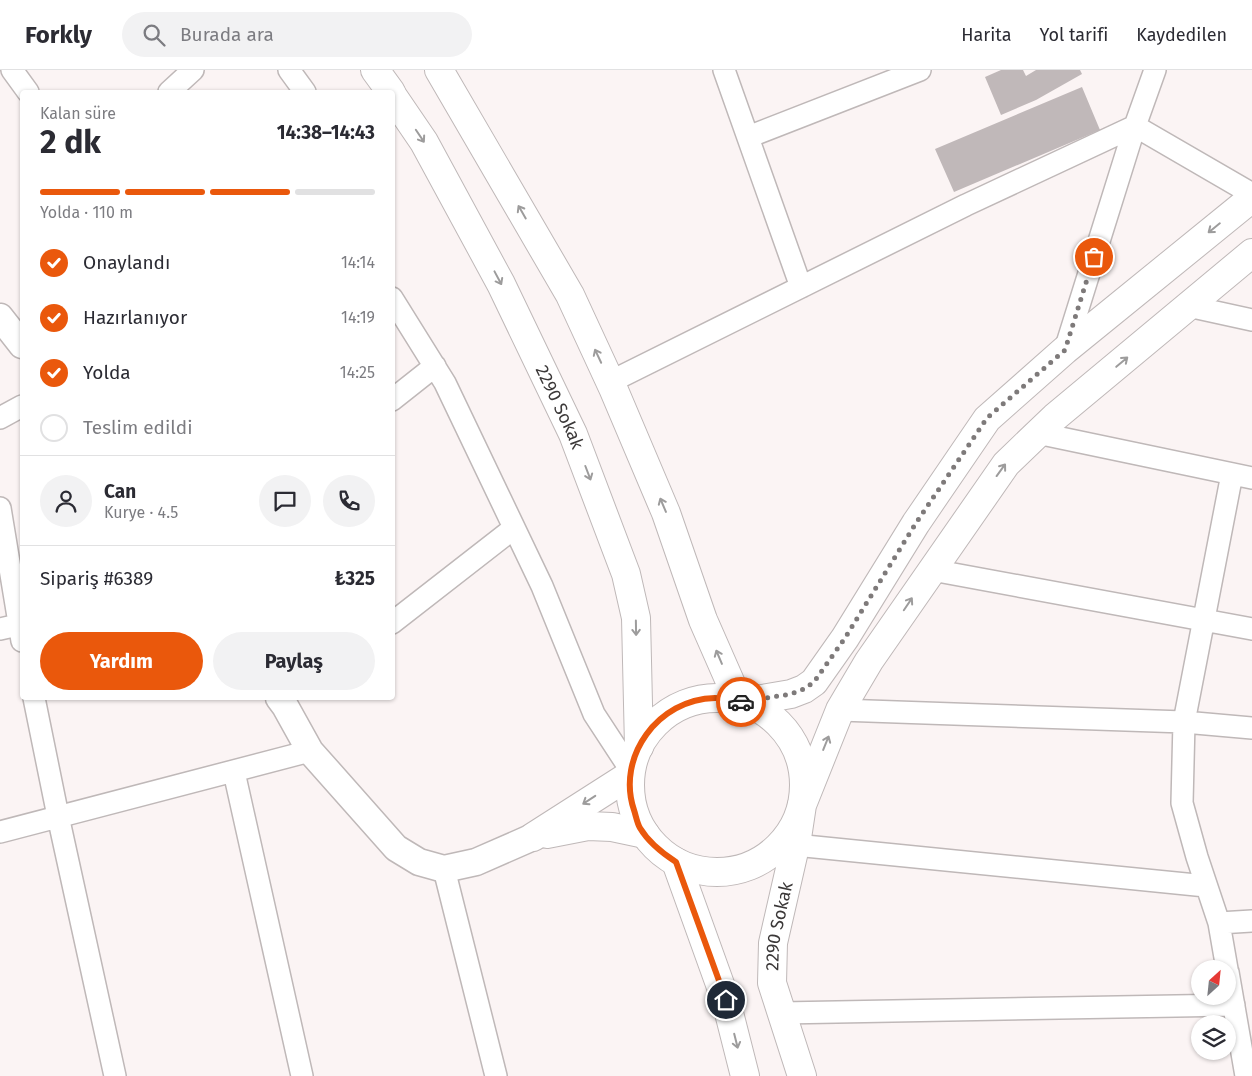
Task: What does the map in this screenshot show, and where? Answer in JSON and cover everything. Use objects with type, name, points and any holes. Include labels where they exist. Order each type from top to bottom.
[{"type":"main road","name":"2290 Sokak","points":[[375,70],[389,90]]},
{"type":"main road","points":[[439,70],[570,295],[610,382],[666,513],[703,620],[742,702],[791,694],[804,689],[814,682],[845,638],[916,523],[987,418],[1065,350],[1252,196]]},
{"type":"main road","name":"2290 Sokak","points":[[395,98],[424,142],[501,284],[572,434],[626,574],[636,618],[633,764],[630,799],[640,827],[657,849],[680,865],[707,872],[736,871],[762,861],[783,843],[798,819],[805,792],[802,764],[790,738],[770,716],[742,702],[715,698],[685,704],[660,718],[641,742],[633,764]]},
{"type":"main road","points":[[802,805],[840,710],[869,662],[1006,464],[1037,433],[1252,253]]},
{"type":"main road","points":[[533,837],[633,764]]},
{"type":"main road","name":"2290 Sokak","points":[[802,805],[773,943],[772,983],[802,1076]]},
{"type":"main road","points":[[533,837],[588,826],[612,827],[645,834]]},
{"type":"main road","points":[[676,862],[726,1000],[745,1076]]},
{"type":"street","points":[[12,70],[27,90]]},
{"type":"street","points":[[289,70],[303,90]]},
{"type":"street","points":[[724,70],[801,287]]},
{"type":"street","points":[[748,137],[920,70]]},
{"type":"street","points":[[1065,350],[1135,126],[1155,70]]},
{"type":"street","points":[[610,382],[966,205],[1135,126]]},
{"type":"street","points":[[1135,126],[1252,196]]},
{"type":"street","points":[[395,303],[445,383],[542,586],[594,714],[633,764]]},
{"type":"street","points":[[1188,306],[1252,320]]},
{"type":"street","points":[[0,317],[20,342]]},
{"type":"street","points":[[395,398],[434,366]]},
{"type":"street","points":[[0,418],[20,407]]},
{"type":"street","points":[[1037,433],[1242,476],[1203,620],[1184,722],[1182,803],[1206,886],[1219,923],[1225,960]]},
{"type":"street","points":[[0,508],[16,630]]},
{"type":"street","points":[[395,620],[514,528]]},
{"type":"street","points":[[932,570],[1252,629]]},
{"type":"street","points":[[34,700],[114,1076]]},
{"type":"street","points":[[287,700],[310,751],[396,848],[419,862],[444,869],[476,862],[533,837]]},
{"type":"street","points":[[840,710],[1184,722],[1252,728]]},
{"type":"street","points":[[0,832],[310,751]]},
{"type":"street","points":[[234,772],[302,1076]]},
{"type":"street","points":[[795,845],[1206,886]]},
{"type":"street","points":[[444,869],[492,1075]]},
{"type":"street","points":[[1219,923],[1252,921]]},
{"type":"street","points":[[781,1013],[1234,1005],[1246,1076]]},
{"type":"building","points":[[1001,70],[1023,70],[1026,76],[1036,70],[1080,70],[1082,74],[1036,100],[1001,115],[985,77]]},
{"type":"building","points":[[1082,87],[1100,130],[954,192],[935,149]]},
{"type":"way so far","points":[[741,702],[791,694],[804,689],[814,682],[845,638],[916,523],[987,418],[1065,350],[1094,257]]},
{"type":"route","points":[[726,1000],[676,862],[657,849],[640,827],[630,799],[630,769],[641,742],[660,718],[685,704],[715,698],[741,702]]}]
